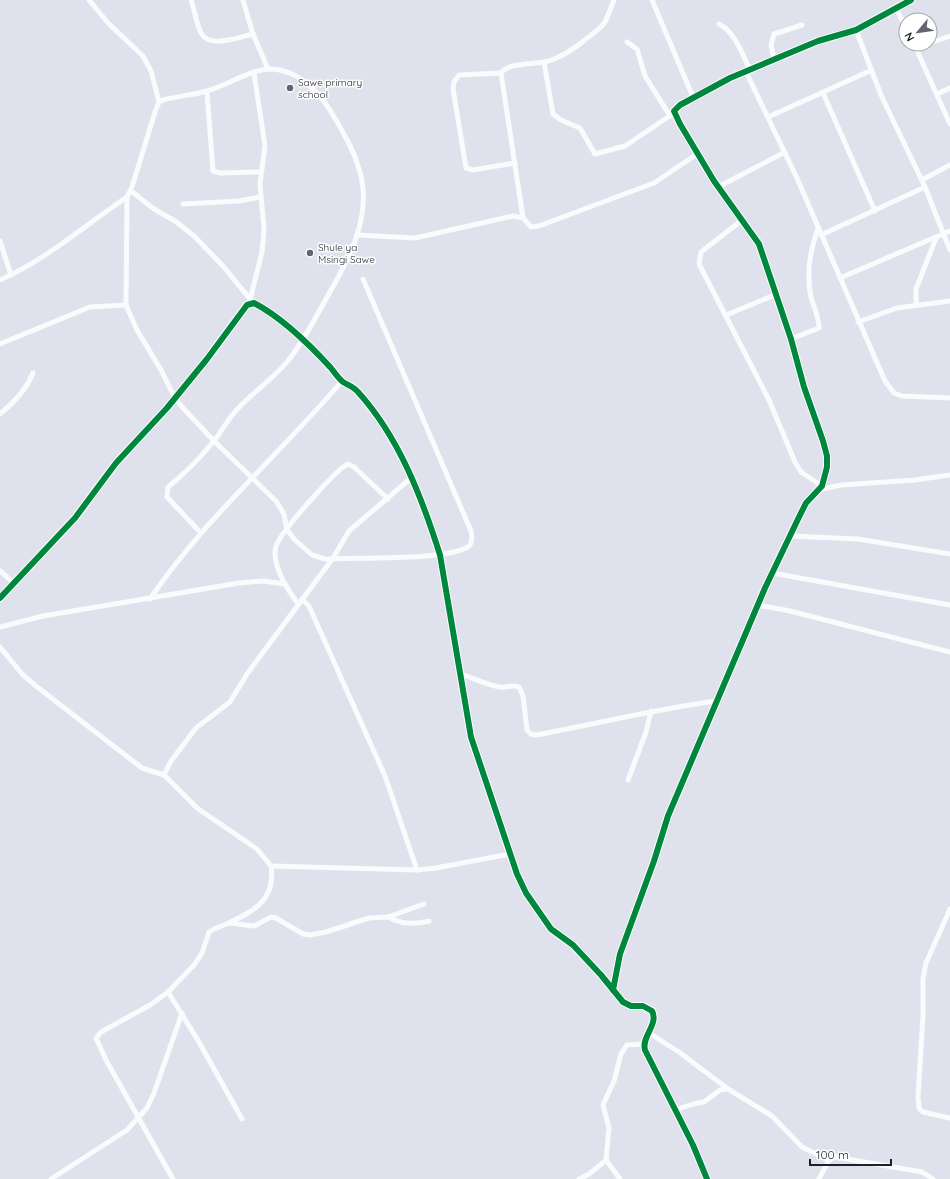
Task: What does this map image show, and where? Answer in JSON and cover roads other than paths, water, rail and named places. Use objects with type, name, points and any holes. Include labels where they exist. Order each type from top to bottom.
[{"type":"street","points":[[0,280],[48,253],[127,197],[131,191],[159,102],[151,71],[143,56],[100,14],[90,0]]},
{"type":"street","points":[[191,0],[201,34],[206,40],[215,41],[253,34]]},
{"type":"street","points":[[243,0],[253,34],[268,69]]},
{"type":"street","points":[[515,163],[473,170],[466,168],[453,89],[454,82],[459,75],[501,73],[508,67],[544,62],[559,57],[602,26],[614,0]]},
{"type":"street","points":[[652,0],[692,97]]},
{"type":"street","points":[[544,62],[553,114],[561,120],[580,128],[595,154],[622,148],[644,135],[672,115],[675,108],[692,97],[730,78],[818,41],[856,30],[911,0]]},
{"type":"street","points":[[896,8],[898,12]]},
{"type":"street","points":[[719,24],[728,30],[732,35],[822,235],[881,375],[894,393],[912,398],[950,398]]},
{"type":"street","points":[[774,59],[771,45],[774,34],[802,25]]},
{"type":"street","points":[[856,30],[881,95],[922,180],[950,250]]},
{"type":"street","points":[[938,41],[950,36]]},
{"type":"street","points":[[614,990],[620,954],[654,861],[668,816],[716,700],[772,573],[806,503],[820,488],[825,478],[827,456],[804,387],[777,294],[759,244],[718,187],[645,76],[637,49],[628,42]]},
{"type":"street","points":[[918,52],[950,124]]},
{"type":"street","points":[[159,102],[170,98],[207,92],[268,69],[289,73],[305,81],[316,90],[330,110],[350,145],[360,170],[363,192],[357,235],[342,270],[302,339],[288,360],[233,414],[214,441],[183,475],[168,488],[167,497],[200,532]]},
{"type":"street","points":[[768,116],[823,93],[872,70]]},
{"type":"street","points":[[0,598],[15,584],[75,518],[130,447],[175,398],[250,302],[262,252],[264,229],[260,197],[261,172],[265,146],[254,73]]},
{"type":"street","points":[[501,73],[523,218],[531,227],[543,225],[654,183],[697,154]]},
{"type":"street","points":[[937,94],[950,88]]},
{"type":"street","points":[[207,92],[213,171],[220,173],[261,172]]},
{"type":"street","points":[[823,93],[875,211]]},
{"type":"street","points":[[718,187],[785,152]]},
{"type":"street","points":[[922,180],[950,165]]},
{"type":"street","points":[[822,235],[925,187]]},
{"type":"street","points":[[131,191],[154,209],[175,220],[194,236],[223,266],[250,302],[265,309],[302,339],[342,381],[357,390],[388,433],[412,478],[440,554],[471,737],[517,874],[526,893],[552,929],[573,946],[627,1004],[643,1006],[652,1011],[654,1018],[645,1044],[645,1050],[692,1145],[707,1179]]},
{"type":"street","points":[[127,197],[126,305],[137,330],[162,370],[175,398],[214,441],[281,508],[284,514],[287,530],[295,540],[312,555],[325,559],[440,554],[469,546],[472,541],[471,531],[363,279]]},
{"type":"street","points":[[182,204],[239,201],[260,197]]},
{"type":"street","points":[[357,235],[416,238],[513,216],[523,218]]},
{"type":"street","points":[[742,220],[701,252],[699,264],[769,400],[795,462],[801,472],[820,488],[915,480],[950,475]]},
{"type":"street","points":[[791,339],[819,328],[811,297],[808,274],[809,259],[818,228]]},
{"type":"street","points":[[840,278],[950,232]]},
{"type":"street","points":[[916,306],[916,289],[936,238]]},
{"type":"street","points":[[0,241],[11,275]]},
{"type":"street","points":[[726,315],[777,294]]},
{"type":"street","points":[[858,322],[891,309],[950,301]]},
{"type":"street","points":[[0,344],[90,306],[126,305]]},
{"type":"street","points":[[0,414],[20,395],[28,385],[33,373]]},
{"type":"street","points":[[150,599],[172,566],[200,532],[221,512],[251,477],[319,408],[342,381]]},
{"type":"street","points":[[388,499],[354,467],[348,464],[287,530],[277,544],[275,554],[280,573],[285,584],[300,602],[308,606],[379,762],[417,870]]},
{"type":"street","points":[[164,775],[171,761],[196,728],[230,702],[247,674],[333,558],[352,528],[412,478]]},
{"type":"street","points":[[790,536],[858,539],[950,554]]},
{"type":"street","points":[[0,571],[15,584]]},
{"type":"street","points":[[772,573],[950,604]]},
{"type":"street","points":[[0,627],[43,616],[239,583],[263,582],[285,584]]},
{"type":"street","points":[[758,605],[790,611],[950,652]]},
{"type":"street","points":[[0,647],[23,675],[36,686],[142,768],[164,775],[197,808],[257,849],[271,866],[268,896],[261,904],[229,923],[209,932],[202,952],[194,965],[168,992],[150,1005],[101,1032],[96,1038],[106,1060],[138,1119],[173,1179]]},
{"type":"street","points":[[461,674],[496,686],[505,687],[515,685],[519,687],[523,696],[527,730],[531,734],[536,735],[608,722],[651,711],[716,700]]},
{"type":"street","points":[[628,780],[646,732],[651,711]]},
{"type":"street","points":[[271,866],[417,870],[456,865],[510,854]]},
{"type":"street","points":[[229,923],[254,926],[271,918],[276,918],[303,934],[310,935],[326,932],[369,918],[388,917],[424,904]]},
{"type":"street","points":[[950,909],[926,963],[923,979],[923,1016],[918,1097],[919,1109],[923,1112],[950,1118]]},
{"type":"street","points":[[388,917],[399,922],[409,924],[429,921]]},
{"type":"street","points":[[168,992],[242,1119]]},
{"type":"street","points":[[51,1179],[127,1130],[147,1108],[154,1093],[182,1014]]},
{"type":"street","points":[[649,1033],[679,1052],[728,1089],[772,1116],[802,1147],[829,1160]]},
{"type":"street","points":[[620,1179],[606,1160],[609,1128],[603,1105],[614,1081],[624,1048],[631,1043],[645,1044]]},
{"type":"street","points":[[674,1110],[704,1102],[720,1090],[728,1089]]},
{"type":"street","points":[[819,1179],[829,1160],[835,1157],[918,1171],[933,1179]]},
{"type":"street","points":[[579,1179],[589,1174],[606,1160]]},
{"type":"place","name":"Sawe primary school","points":[[290,88]]},
{"type":"place","name":"Shule ya Msingi Sawe","points":[[310,253]]}]
